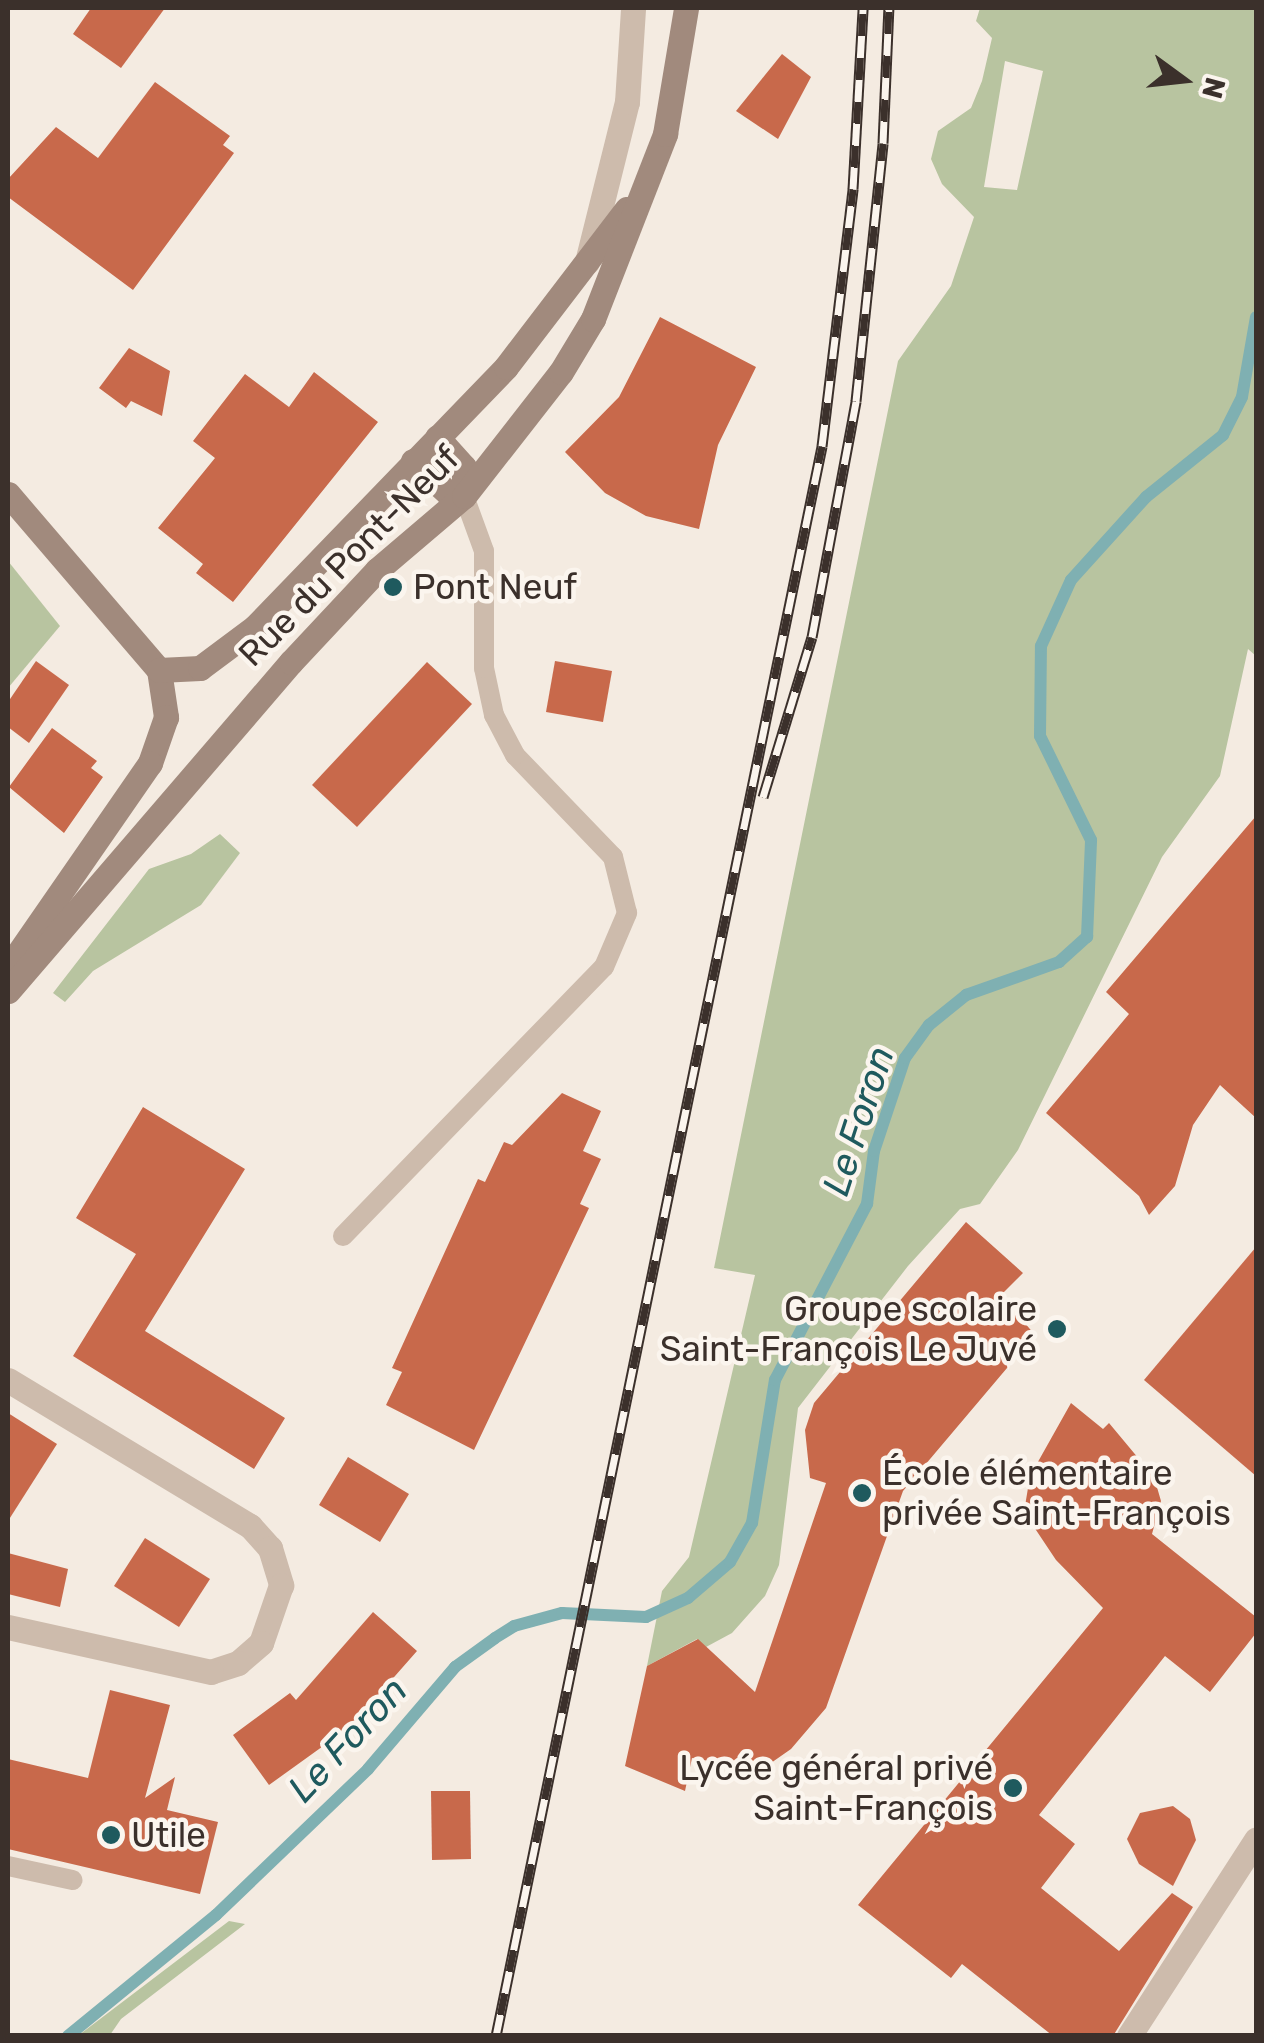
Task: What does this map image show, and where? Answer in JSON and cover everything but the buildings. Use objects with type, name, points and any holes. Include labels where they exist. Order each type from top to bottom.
[{"type":"street","name":"Rue du Pont-Neuf","points":[[587,263],[627,102],[633,8]]},
{"type":"street","name":"Rue du Pont-Neuf","points":[[8,991],[291,662],[377,570],[464,496],[578,345],[648,181],[674,100],[686,8]]},
{"type":"street","name":"Rue du Pont-Neuf","points":[[159,670],[186,672],[230,650],[516,356],[648,181]]},
{"type":"street","points":[[414,461],[448,492],[464,496],[464,467],[437,438]]},
{"type":"street","points":[[8,494],[159,670],[166,717],[150,763],[8,968]]},
{"type":"street","points":[[8,1380],[250,1526],[270,1548],[281,1585],[261,1643],[238,1664],[211,1672],[8,1627]]},
{"type":"street","points":[[1129,2036],[1256,1840]]},
{"type":"lane","points":[[343,1236],[604,967],[627,912],[613,857],[515,755],[494,715],[484,668],[484,551],[464,496]]},
{"type":"lane","points":[[8,1866],[72,1880]]},
{"type":"green space","points":[[980,8],[1256,8],[1256,656],[1248,649],[1220,776],[1162,857],[1018,1150],[980,1204],[960,1209],[908,1266],[798,1408],[779,1565],[765,1596],[732,1633],[706,1647],[697,1639],[647,1666],[662,1591],[689,1557],[755,1275],[714,1268],[898,361],[951,286],[974,217],[942,184],[931,159],[938,131],[971,108],[982,81],[992,38],[976,21]],"holes":[[[1005,61],[1043,71],[1017,190],[984,187]]]},
{"type":"green space","points":[[8,561],[60,626],[8,688]]},
{"type":"green space","points":[[220,834],[240,853],[201,905],[93,971],[65,1002],[53,993],[149,869],[191,854]]},
{"type":"green space","points":[[229,1921],[245,1924],[121,2019],[110,2035],[79,2035]]},
{"type":"waterway","name":"Le Foron","points":[[68,2036],[216,1915],[368,1769],[455,1667],[495,1638],[514,1626],[562,1613],[646,1617],[688,1598],[730,1562],[752,1523],[775,1380],[867,1204],[874,1151],[905,1058],[929,1025],[966,995],[1059,962],[1087,937],[1091,840],[1040,736],[1041,646],[1071,580],[1146,497],[1223,435],[1242,397],[1256,317]]},
{"type":"railway","points":[[496,2036],[822,446],[853,189],[863,8]]},
{"type":"railway","points":[[763,797],[812,637],[856,401],[883,143],[889,8]]},
{"type":"place","name":"Pont Neuf","points":[[393,587]]},
{"type":"place","name":"Groupe scolaire Saint-François Le Juvé","points":[[1057,1329]]},
{"type":"place","name":"École élémentaire privée Saint-François","points":[[862,1493]]},
{"type":"place","name":"Lycée général privé Saint-François","points":[[1013,1788]]},
{"type":"place","name":"Utile","points":[[111,1835]]}]
